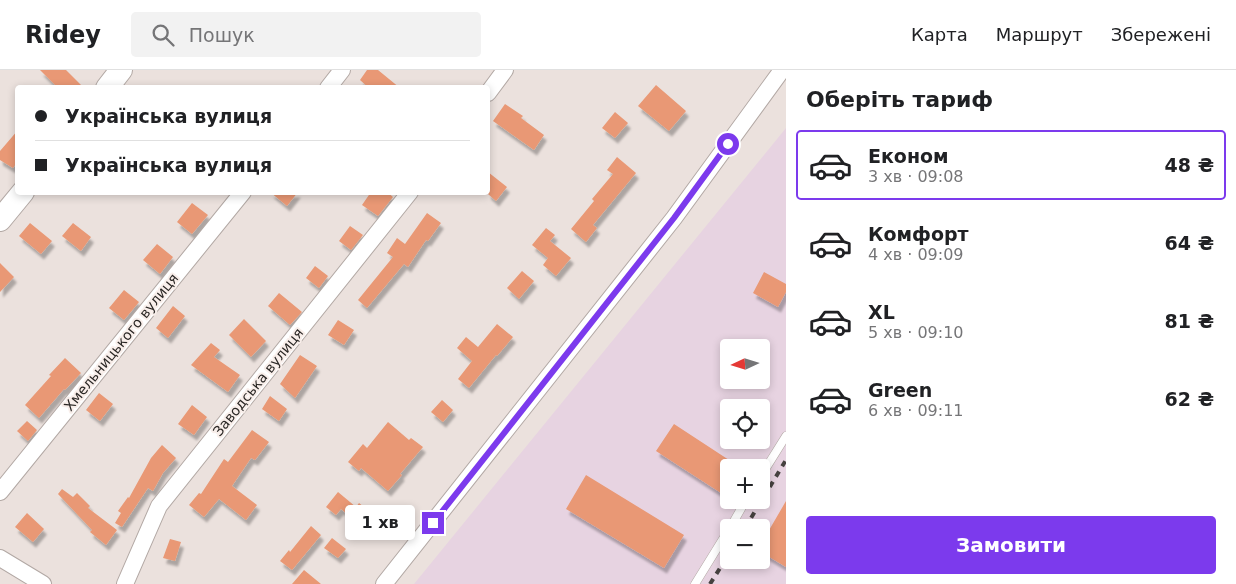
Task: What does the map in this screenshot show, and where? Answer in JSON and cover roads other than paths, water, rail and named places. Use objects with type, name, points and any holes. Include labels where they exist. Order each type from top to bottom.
[{"type":"street","points":[[109,85],[121,70]]},
{"type":"street","points":[[330,85],[342,70]]},
{"type":"street","points":[[490,90],[505,70]]},
{"type":"street","points":[[384,584],[674,218],[782,70]]},
{"type":"street","points":[[0,220],[20,195]]},
{"type":"street","name":"Хмельницького вулиця","points":[[0,492],[241,195]]},
{"type":"street","name":"Заводська вулиця","points":[[125,584],[159,506],[408,195]]},
{"type":"street","points":[[0,558],[43,584]]},
{"type":"lane","points":[[770,462],[786,436]]},
{"type":"lane","points":[[695,584],[720,543]]},
{"type":"railway","points":[[750,519],[786,460]]},
{"type":"railway","points":[[710,584],[720,568]]}]
